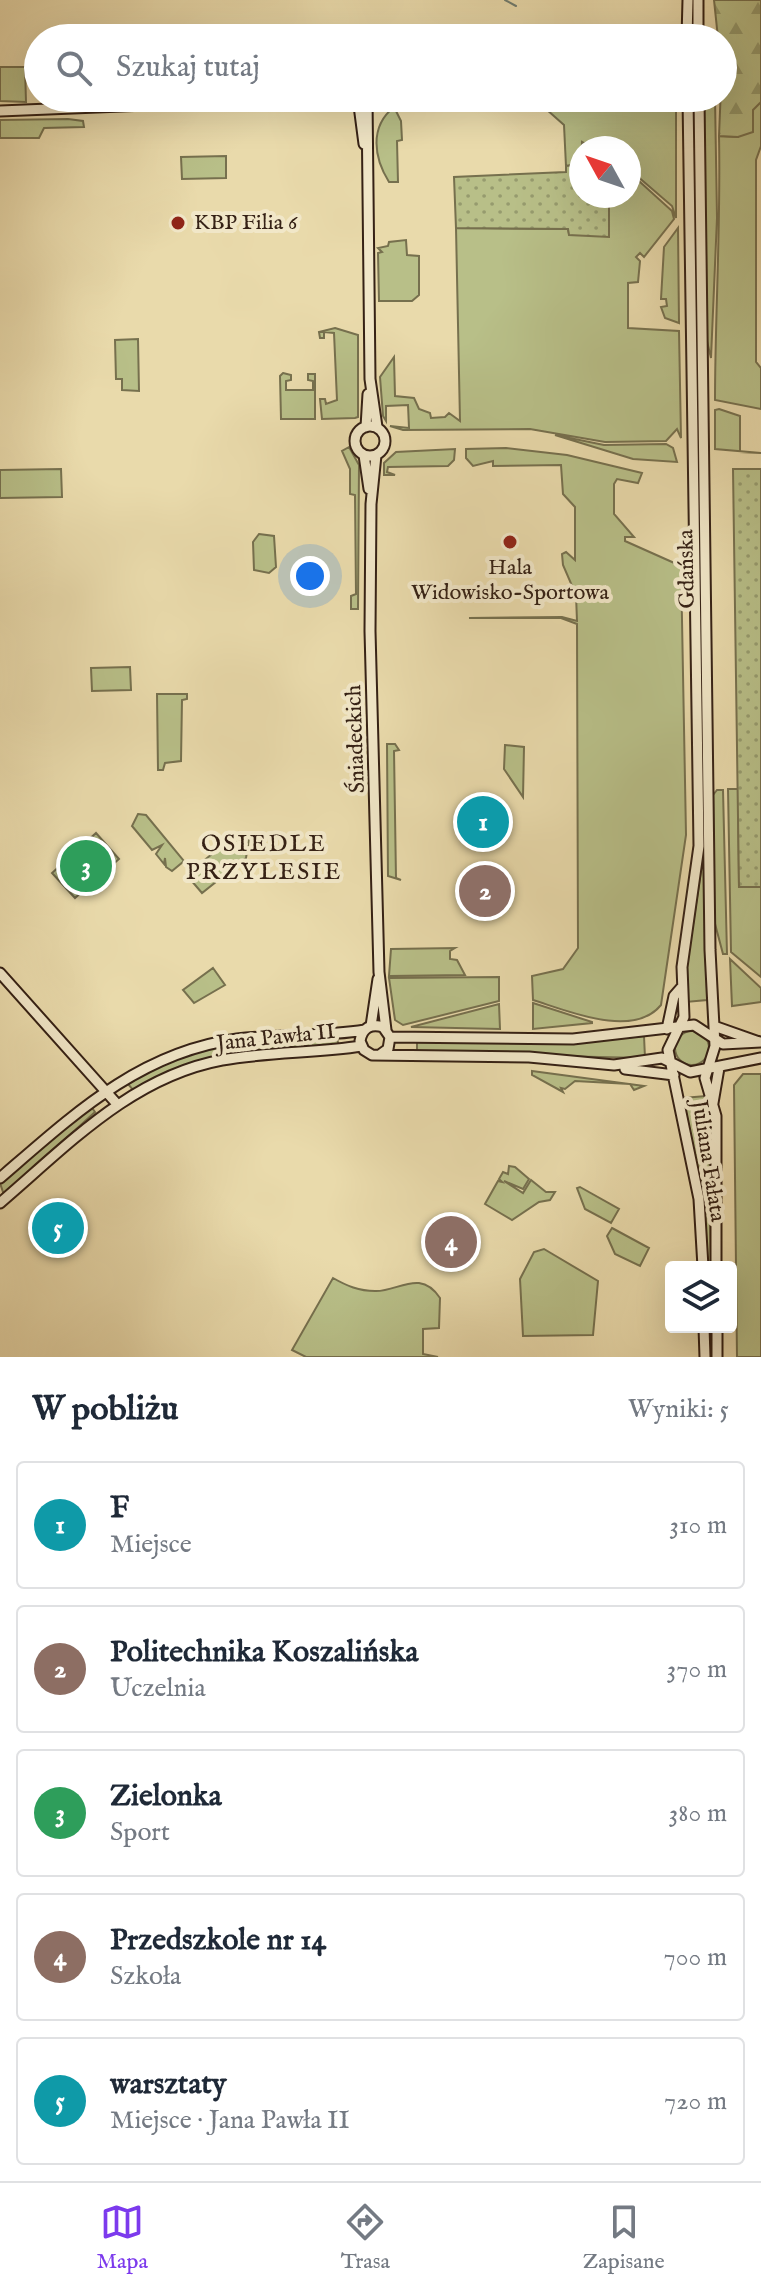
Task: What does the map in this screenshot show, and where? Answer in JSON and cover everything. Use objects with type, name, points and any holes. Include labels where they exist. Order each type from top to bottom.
[{"type":"main road","points":[[687,24],[688,0]]},
{"type":"main road","points":[[698,0],[698,24]]},
{"type":"main road","points":[[0,111],[24,110]]},
{"type":"main road","points":[[360,112],[368,171]]},
{"type":"main road","points":[[367,112],[371,427]]},
{"type":"main road","name":"Gdańska","points":[[681,1026],[684,1013],[681,988],[699,846],[688,112]]},
{"type":"main road","name":"Gdańska","points":[[699,112],[715,1039]]},
{"type":"main road","name":"Śniadeckich","points":[[371,504],[364,455],[355,441],[371,427],[385,441],[376,455],[371,504],[370,631],[379,972],[388,1033]]},
{"type":"main road","points":[[364,455],[376,455]]},
{"type":"main road","name":"Śniadeckich","points":[[368,1028],[379,972]]},
{"type":"main road","points":[[0,973],[117,1104]]},
{"type":"main road","points":[[667,1029],[674,996],[681,988]]},
{"type":"main road","points":[[674,1075],[614,1065],[537,1058],[368,1053],[362,1046],[368,1028],[388,1033],[573,1039],[681,1026],[703,1028],[723,1044],[760,1042]]},
{"type":"main road","points":[[671,1061],[669,1045],[681,1026]]},
{"type":"main road","points":[[714,1026],[760,1042]]},
{"type":"main road","name":"Jana Pawła II","points":[[0,1178],[105,1089],[145,1067],[204,1045],[368,1028]]},
{"type":"main road","points":[[381,1054],[390,1045],[388,1033]]},
{"type":"main road","points":[[706,1070],[715,1053],[715,1039]]},
{"type":"main road","name":"Jana Pawła II","points":[[0,1203],[117,1104],[163,1078],[242,1057],[325,1053],[362,1046]]},
{"type":"main road","points":[[614,1065],[662,1058],[686,1071],[719,1068],[761,1058]]},
{"type":"main road","name":"Juliana Fałata","points":[[671,1061],[699,1199],[703,1261]]},
{"type":"main road","points":[[713,1103],[719,1068]]},
{"type":"main road","name":"Juliana Fałata","points":[[706,1070],[705,1081],[713,1103],[716,1261]]},
{"type":"main road","points":[[704,1333],[705,1357]]},
{"type":"main road","points":[[717,1333],[717,1357]]},
{"type":"green space","points":[[714,0],[761,0],[761,102],[753,110],[753,132],[738,137],[719,136],[720,112],[737,112],[737,24],[717,24]]},
{"type":"green space","points":[[0,67],[24,67],[24,102],[0,101]]},
{"type":"green space","points":[[761,102],[761,146],[756,160],[756,362],[761,368],[761,409],[715,400],[719,136],[738,137],[756,103]]},
{"type":"green space","points":[[396,112],[401,121],[402,140],[397,141],[398,182],[389,182],[377,153],[377,133],[386,115]]},
{"type":"green space","points":[[549,112],[676,112],[676,218],[672,206],[641,179],[641,136],[569,136],[569,166],[566,166],[564,125]]},
{"type":"green space","points":[[703,112],[715,112],[717,218],[711,358],[706,337]]},
{"type":"green space","points":[[0,120],[83,121],[84,127],[44,128],[39,138],[0,138]]},
{"type":"green space","points":[[226,156],[226,178],[182,179],[181,157]]},
{"type":"green space","points":[[566,166],[569,166],[569,208],[609,208],[609,237],[569,235],[568,229],[456,228],[454,177],[566,172]]},
{"type":"green space","points":[[641,183],[672,211],[674,219],[644,257],[640,253],[636,257],[640,261],[638,282],[628,283],[628,328],[679,331],[681,438],[677,429],[666,441],[605,442],[530,429],[403,430],[390,426],[409,428],[408,405],[386,406],[386,421],[383,416],[380,377],[394,357],[395,396],[414,398],[419,409],[430,413],[431,418],[445,417],[449,413],[460,421],[456,228],[568,229],[569,234],[601,208],[641,208]]},
{"type":"green space","points":[[678,228],[679,323],[665,318],[661,307],[667,306],[666,299],[661,299],[664,247]]},
{"type":"green space","points":[[406,240],[407,255],[419,256],[419,295],[412,301],[379,301],[378,253],[382,252],[378,248],[388,246],[389,242]]},
{"type":"green space","points":[[335,328],[358,335],[358,417],[355,418],[322,419],[320,399],[325,399],[326,404],[337,400],[334,333],[324,332],[324,338],[320,338],[319,332]]},
{"type":"green space","points":[[138,339],[139,391],[122,390],[122,379],[116,379],[115,340]]},
{"type":"green space","points":[[283,373],[291,375],[291,380],[286,381],[286,390],[313,390],[313,381],[308,380],[308,374],[315,374],[315,419],[281,419],[280,376]]},
{"type":"green space","points":[[715,410],[740,416],[740,451],[715,449]]},
{"type":"green space","points":[[555,435],[604,445],[666,444],[673,448],[677,462],[633,459]]},
{"type":"green space","points":[[349,447],[359,465],[358,609],[351,609],[351,596],[356,594],[355,495],[350,494],[350,469],[342,451]]},
{"type":"green space","points":[[506,448],[567,455],[642,473],[638,483],[617,479],[614,484],[614,514],[634,537],[625,537],[625,541],[681,566],[686,835],[661,1005],[649,1015],[634,1020],[600,1019],[533,1000],[532,976],[563,969],[578,948],[577,624],[561,618],[469,618],[562,617],[577,621],[576,595],[563,565],[562,554],[566,552],[575,560],[575,507],[563,494],[561,465],[493,466],[493,461],[473,466],[466,458],[466,449]]},
{"type":"green space","points":[[455,449],[454,460],[448,466],[388,467],[387,472],[395,475],[384,475],[384,463],[396,452]]},
{"type":"green space","points":[[61,469],[62,497],[0,498],[0,470]]},
{"type":"green space","points":[[733,469],[761,469],[761,887],[739,887]]},
{"type":"green space","points":[[259,534],[274,536],[276,567],[269,573],[254,570],[253,542]]},
{"type":"green space","points":[[130,667],[131,690],[92,691],[91,668]]},
{"type":"green space","points":[[157,694],[187,694],[187,699],[182,700],[181,761],[165,763],[163,770],[158,770]]},
{"type":"green space","points":[[387,744],[395,744],[399,750],[394,751],[396,878],[401,880],[388,876]]},
{"type":"green space","points":[[505,745],[524,747],[523,797],[504,769]]},
{"type":"green space","points":[[728,789],[738,789],[739,886],[761,887],[761,977],[731,952]]},
{"type":"green space","points":[[717,790],[723,790],[727,954],[723,954],[714,920],[713,795]]},
{"type":"green space","points":[[138,814],[146,815],[184,861],[172,871],[166,867],[165,858],[164,864],[156,854],[162,845],[152,850],[132,826]]},
{"type":"green space","points":[[239,832],[249,840],[246,858],[202,893],[190,879],[198,871],[196,867]]},
{"type":"green space","points":[[96,833],[119,859],[75,898],[52,873]]},
{"type":"green space","points":[[705,844],[707,1000],[686,1002],[686,971]]},
{"type":"green space","points":[[455,948],[450,951],[450,959],[457,960],[465,975],[389,976],[391,949]]},
{"type":"green space","points":[[730,959],[761,988],[761,1002],[732,1006]]},
{"type":"green space","points":[[213,968],[225,985],[194,1003],[183,990]]},
{"type":"green space","points":[[499,977],[499,1001],[403,1025],[395,1020],[389,978]]},
{"type":"green space","points":[[533,1003],[592,1022],[592,1023],[533,1029]]},
{"type":"green space","points":[[499,1004],[500,1029],[411,1027]]},
{"type":"green space","points":[[692,1031],[704,1036],[709,1048],[704,1060],[692,1065],[680,1060],[675,1048],[680,1036]]},
{"type":"green space","points":[[644,1036],[645,1058],[417,1053],[417,1041],[581,1042]]},
{"type":"green space","points":[[337,1038],[339,1047],[233,1058],[182,1070],[133,1090],[128,1084],[174,1061],[223,1045],[257,1040]]},
{"type":"green space","points":[[532,1071],[628,1084],[575,1081],[565,1089],[561,1088],[563,1092],[532,1075]]},
{"type":"green space","points":[[743,1074],[761,1074],[761,1357],[737,1357],[734,1085]]},
{"type":"green space","points":[[706,1096],[711,1261],[707,1261],[701,1185],[683,1098]]},
{"type":"green space","points":[[90,1105],[95,1112],[4,1195],[0,1183]]},
{"type":"green space","points":[[509,1166],[515,1167],[529,1179],[523,1189],[504,1181],[523,1193],[531,1180],[546,1192],[555,1192],[550,1200],[539,1202],[512,1220],[485,1204],[498,1181],[502,1182],[499,1179],[503,1172],[508,1174]]},
{"type":"green space","points":[[577,1188],[619,1209],[611,1223],[585,1209]]},
{"type":"green space","points":[[612,1228],[649,1248],[640,1266],[615,1254],[607,1236]]},
{"type":"green space","points":[[544,1249],[598,1281],[593,1335],[523,1336],[520,1279],[534,1252]]},
{"type":"green space","points":[[333,1278],[353,1288],[369,1291],[417,1283],[432,1289],[440,1298],[439,1328],[423,1329],[423,1354],[438,1357],[306,1357],[292,1350]]},
{"type":"waterway","points":[[505,0],[516,6]]},
{"type":"place","name":"KBP Filia 6","points":[[178,223]]},
{"type":"place","name":"Hala Widowisko-Sportowa","points":[[510,542]]},
{"type":"place","name":"F","points":[[483,822]]},
{"type":"place","name":"Zielonka","points":[[86,866]]},
{"type":"place","name":"Politechnika Koszalińska","points":[[485,891]]},
{"type":"place","name":"warsztaty","points":[[58,1228]]},
{"type":"place","name":"Przedszkole nr 14","points":[[451,1242]]},
{"type":"district","name":"OSIEDLE PRZYLESIE","points":[[264,858]]}]
